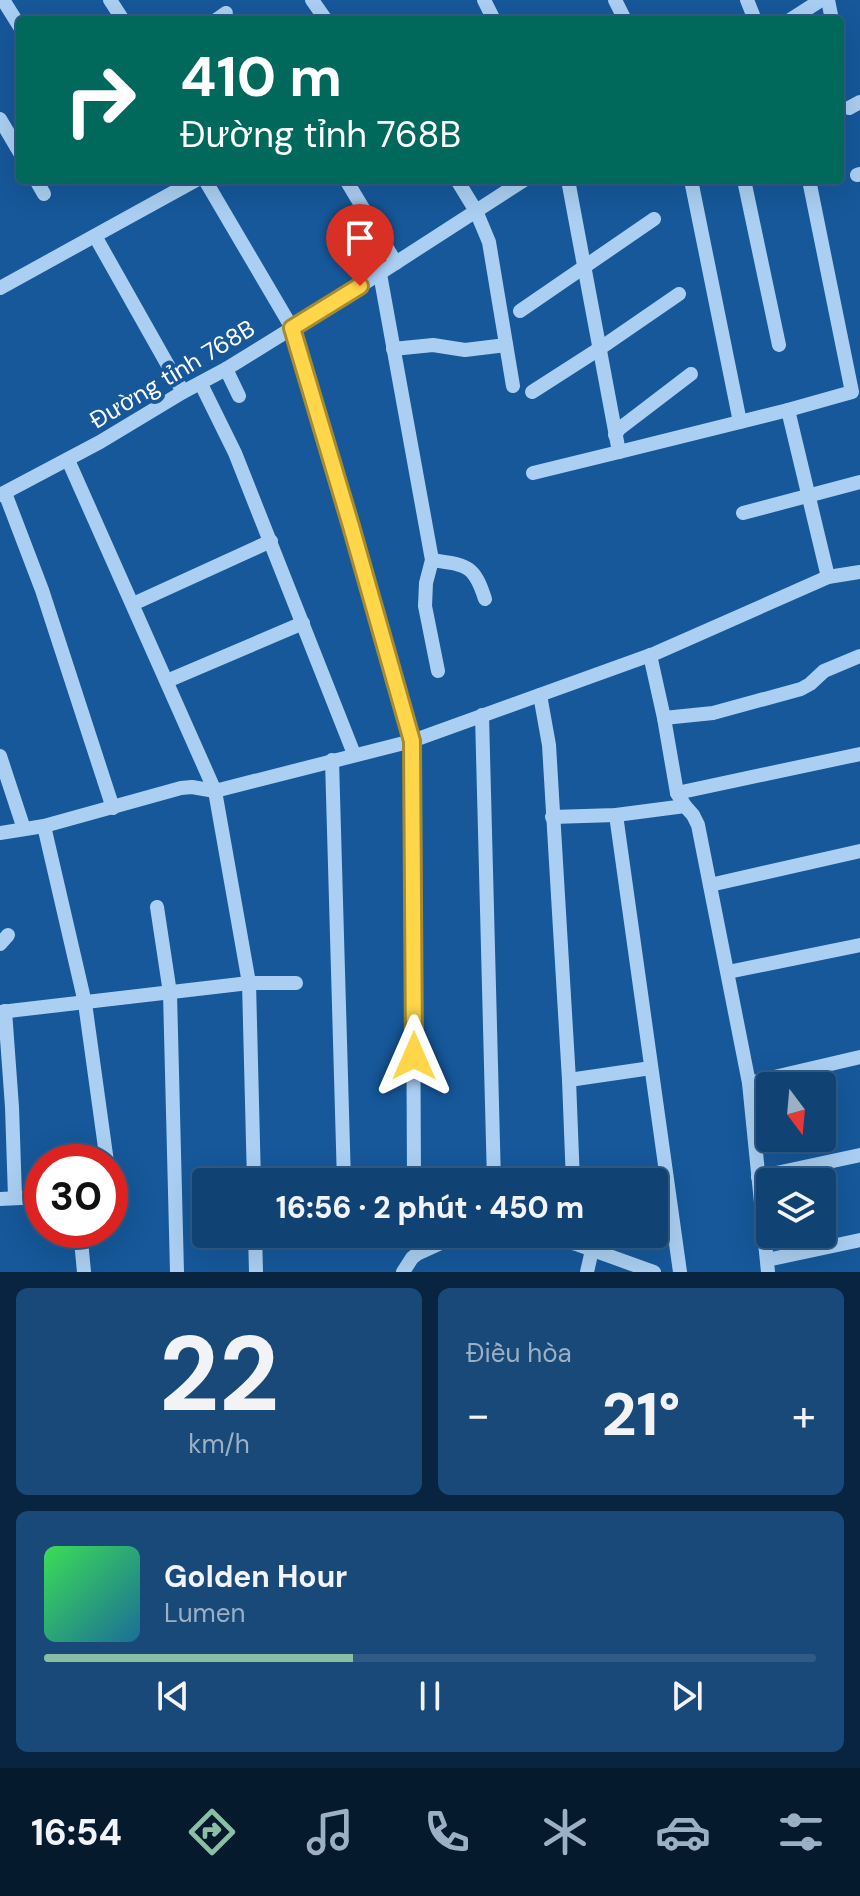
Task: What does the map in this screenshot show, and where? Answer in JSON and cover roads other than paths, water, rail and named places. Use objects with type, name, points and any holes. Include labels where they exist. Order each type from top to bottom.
[{"type":"street","points":[[796,16],[821,0]]},
{"type":"street","points":[[5,3],[16,21]]},
{"type":"street","points":[[0,119],[16,146]]},
{"type":"street","points":[[38,184],[44,194]]},
{"type":"street","points":[[0,288],[189,184]]},
{"type":"street","points":[[207,184],[292,328],[412,741],[414,1168]]},
{"type":"street","points":[[348,184],[396,263]]},
{"type":"street","points":[[459,184],[476,211],[489,242],[513,386]]},
{"type":"street","name":"Đường tỉnh 768B","points":[[2,494],[68,460],[226,369],[518,184]]},
{"type":"street","points":[[569,184],[619,452]]},
{"type":"street","points":[[692,184],[740,422]]},
{"type":"street","points":[[745,184],[779,345]]},
{"type":"street","points":[[533,473],[856,391],[810,184]]},
{"type":"street","points":[[520,311],[654,219]]},
{"type":"street","points":[[95,236],[183,392]]},
{"type":"street","points":[[380,274],[432,560],[426,583],[425,606],[438,671]]},
{"type":"street","points":[[532,392],[679,294]]},
{"type":"street","points":[[393,349],[433,345],[465,350],[506,345]]},
{"type":"street","points":[[226,369],[239,396]]},
{"type":"street","points":[[615,435],[691,374]]},
{"type":"street","points":[[201,384],[235,453],[354,754]]},
{"type":"street","points":[[788,410],[828,577]]},
{"type":"street","points":[[68,460],[215,791],[249,983],[254,1168]]},
{"type":"street","points":[[743,513],[860,482]]},
{"type":"street","points":[[2,494],[42,590],[113,808]]},
{"type":"street","points":[[133,604],[271,541]]},
{"type":"street","points":[[432,560],[470,568],[485,599]]},
{"type":"street","points":[[0,833],[44,826],[181,788],[215,791],[412,741],[650,655],[828,577],[860,572]]},
{"type":"street","points":[[167,681],[303,623]]},
{"type":"street","points":[[650,655],[681,800],[697,820],[749,1083],[757,1168]]},
{"type":"street","points":[[664,718],[713,713],[801,689],[824,671],[860,656]]},
{"type":"street","points":[[540,695],[549,745],[572,1168]]},
{"type":"street","points":[[482,715],[494,1168]]},
{"type":"street","points":[[552,817],[616,815],[860,754]]},
{"type":"street","points":[[0,756],[24,829]]},
{"type":"street","points":[[332,760],[344,1168]]},
{"type":"street","points":[[616,815],[680,1272]]},
{"type":"street","points":[[44,826],[85,1003],[105,1144]]},
{"type":"street","points":[[710,885],[860,851]]},
{"type":"street","points":[[157,907],[170,993],[177,1272]]},
{"type":"street","points":[[728,972],[860,945]]},
{"type":"street","points":[[7,1198],[12,1107],[2,1012],[249,983],[296,983]]},
{"type":"street","points":[[749,1083],[860,1057]]},
{"type":"street","points":[[569,1080],[651,1068]]},
{"type":"street","points":[[800,1168],[860,1155]]},
{"type":"street","points":[[767,1266],[860,1240]]},
{"type":"street","points":[[82,1248],[84,1272]]},
{"type":"street","points":[[255,1248],[256,1272]]},
{"type":"street","points":[[403,1272],[412,1258],[430,1248]]},
{"type":"street","points":[[589,1248],[654,1272]]},
{"type":"street","points":[[587,1272],[592,1250]]}]
